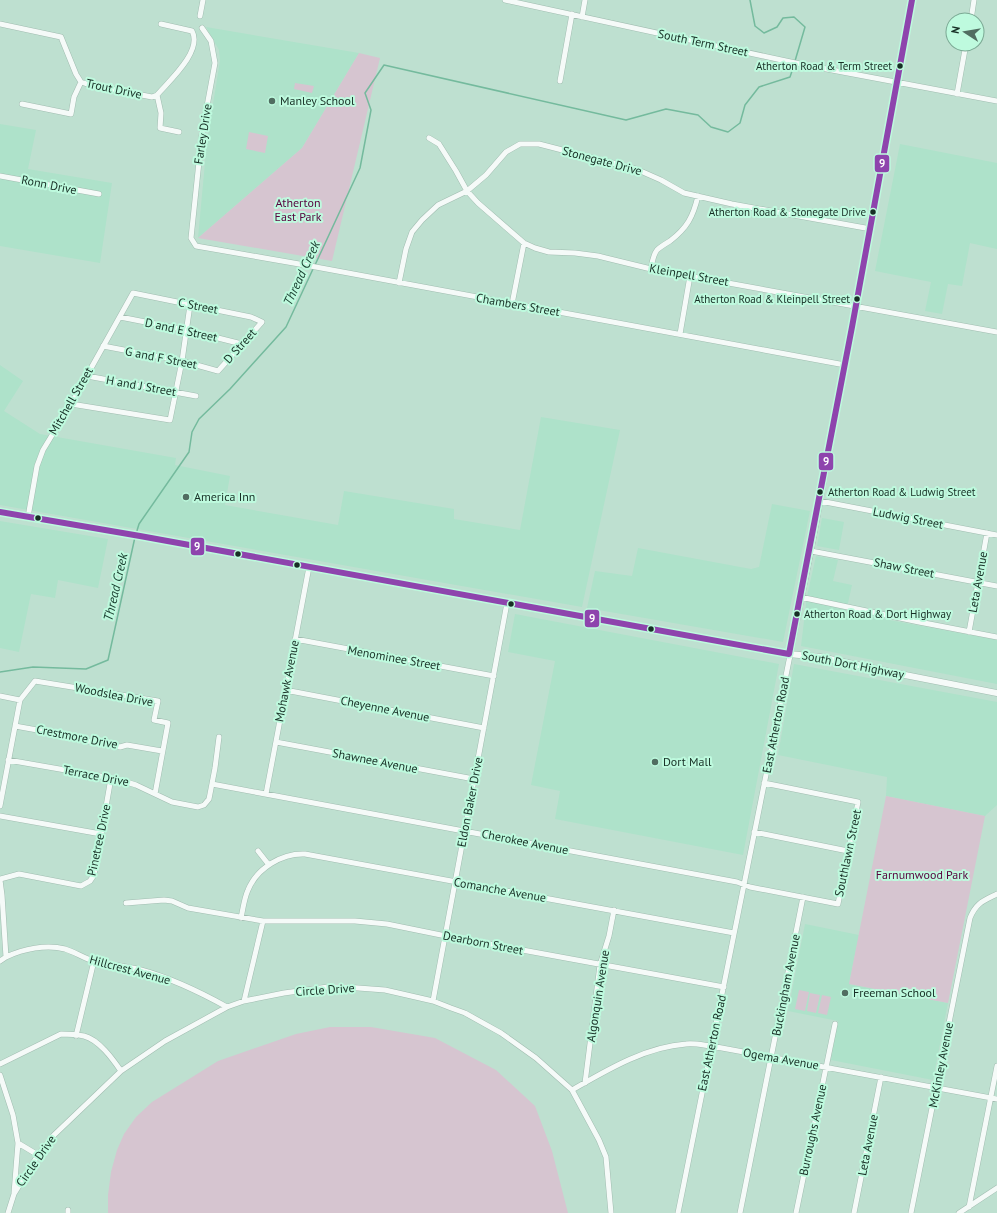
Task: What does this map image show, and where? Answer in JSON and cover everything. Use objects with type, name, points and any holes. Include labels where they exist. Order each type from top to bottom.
[{"type":"main road","name":"South Dort Highway","points":[[0,512],[142,536],[790,654],[838,661],[997,692]]},
{"type":"street","points":[[200,16],[203,0]]},
{"type":"street","name":"South Term Street","points":[[505,0],[800,64],[997,101]]},
{"type":"street","points":[[582,17],[586,0]]},
{"type":"street","name":"East Atherton Road","points":[[678,1213],[790,654],[800,597],[811,551],[912,0]]},
{"type":"street","points":[[972,12],[974,0]]},
{"type":"street","points":[[560,81],[572,14]]},
{"type":"street","name":"Trout Drive","points":[[0,24],[61,37],[76,74],[81,82],[152,97],[157,95],[191,53],[194,36],[192,31],[161,24]]},
{"type":"street","name":"Farley Drive","points":[[193,242],[191,238],[202,133],[215,63],[210,42],[202,28]]},
{"type":"street","points":[[957,94],[965,52]]},
{"type":"street","points":[[22,104],[71,114],[74,97],[81,82]]},
{"type":"street","points":[[157,95],[161,113],[160,128],[179,132]]},
{"type":"street","name":"Kleinpell Street","points":[[429,138],[439,144],[467,191],[478,203],[524,243],[535,248],[549,252],[576,253],[598,256],[651,269],[997,332]]},
{"type":"street","name":"Stonegate Drive","points":[[399,283],[406,248],[412,232],[422,220],[438,206],[467,191],[486,175],[506,152],[520,144],[539,144],[636,169],[662,180],[684,193],[740,206],[871,230]]},
{"type":"street","name":"Ronn Drive","points":[[0,176],[99,194]]},
{"type":"street","points":[[651,269],[654,254],[657,249],[670,240],[689,221],[694,213],[698,196]]},
{"type":"street","name":"Chambers Street","points":[[193,242],[196,246],[845,365]]},
{"type":"street","points":[[512,304],[524,243]]},
{"type":"street","points":[[680,334],[690,276]]},
{"type":"street","name":"C Street","points":[[133,293],[251,316],[262,322]]},
{"type":"street","name":"Mitchell Street","points":[[28,517],[37,466],[43,450],[71,404],[133,293]]},
{"type":"street","points":[[71,404],[170,420],[182,361],[190,305]]},
{"type":"street","name":"D and E Street","points":[[120,317],[186,330],[242,344]]},
{"type":"street","name":"D Street","points":[[218,370],[262,322]]},
{"type":"street","name":"G and F Street","points":[[103,346],[182,361],[218,370]]},
{"type":"street","name":"H and J Street","points":[[87,376],[196,396]]},
{"type":"street","name":"Ludwig Street","points":[[820,501],[997,535]]},
{"type":"street","name":"Leta Avenue","points":[[969,632],[987,533]]},
{"type":"street","name":"Shaw Street","points":[[811,551],[997,586]]},
{"type":"street","name":"Mohawk Avenue","points":[[266,794],[309,567]]},
{"type":"street","points":[[800,597],[997,637]]},
{"type":"street","name":"Eldon Baker Drive","points":[[433,1001],[507,603]]},
{"type":"street","name":"Menominee Street","points":[[295,639],[494,676]]},
{"type":"street","name":"Woodslea Drive","points":[[0,806],[20,700],[35,681],[158,701],[154,720],[168,722],[162,751]]},
{"type":"street","name":"Cheyenne Avenue","points":[[285,690],[484,728]]},
{"type":"street","points":[[0,696],[20,700]]},
{"type":"street","name":"Crestmore Drive","points":[[15,726],[65,735],[68,738],[101,744],[120,747],[127,745],[162,751]]},
{"type":"street","points":[[212,784],[219,737]]},
{"type":"street","name":"Shawnee Avenue","points":[[276,742],[474,779]]},
{"type":"street","points":[[155,794],[162,751]]},
{"type":"street","name":"Terrace Drive","points":[[8,760],[111,778],[136,785],[172,802],[198,807],[209,799],[212,784]]},
{"type":"street","name":"Pinetree Drive","points":[[0,880],[19,874],[81,886],[93,879],[111,778]]},
{"type":"street","name":"Southlawn Street","points":[[764,783],[858,802],[838,904]]},
{"type":"street","name":"Cherokee Avenue","points":[[212,784],[744,884],[751,887],[838,904]]},
{"type":"street","points":[[0,816],[101,834]]},
{"type":"street","points":[[754,832],[848,851]]},
{"type":"street","points":[[258,850],[269,865]]},
{"type":"street","name":"Comanche Avenue","points":[[241,918],[248,889],[258,874],[269,865],[283,857],[295,854],[305,854],[734,933]]},
{"type":"street","points":[[0,880],[6,957],[0,961]]},
{"type":"street","name":"McKinley Avenue","points":[[912,1213],[970,918],[974,909],[980,903],[997,894]]},
{"type":"street","name":"Buckingham Avenue","points":[[740,1213],[804,897]]},
{"type":"street","name":"Dearborn Street","points":[[126,903],[164,900],[188,908],[263,921],[363,922],[387,924],[724,987]]},
{"type":"street","name":"Algonquin Avenue","points":[[585,1083],[600,965],[609,936],[614,910]]},
{"type":"street","points":[[244,1001],[263,921]]},
{"type":"street","name":"Hillcrest Avenue","points":[[6,957],[25,950],[51,947],[64,949],[94,961],[126,967],[160,976],[204,995],[227,1007]]},
{"type":"street","points":[[76,1036],[94,961]]},
{"type":"street","name":"Circle Drive","points":[[8,1213],[14,1194],[38,1155],[53,1136],[121,1071],[165,1041],[227,1007],[244,1001],[291,992],[328,987],[345,987],[384,990],[433,1001],[465,1014],[501,1033],[536,1058],[572,1090],[599,1140],[606,1157],[611,1213]]},
{"type":"street","name":"Burroughs Avenue","points":[[796,1213],[835,1024]]},
{"type":"street","points":[[0,1064],[62,1034],[84,1036],[98,1044],[111,1056],[121,1071]]},
{"type":"street","name":"Ogema Avenue","points":[[572,1090],[613,1067],[654,1050],[687,1044],[711,1046],[997,1099]]},
{"type":"street","points":[[969,1206],[997,1066]]},
{"type":"street","points":[[0,1075],[12,1115],[18,1143],[14,1194]]},
{"type":"street","name":"Leta Avenue","points":[[854,1213],[881,1077]]},
{"type":"street","points":[[18,1143],[38,1155]]},
{"type":"street","points":[[959,1213],[997,1188]]},
{"type":"shaded area","name":"Manley School","points":[[206,27],[359,53],[302,148],[198,238],[207,141],[220,61],[219,50]]},
{"type":"shaded area","points":[[0,124],[36,130],[28,169],[112,183],[100,263],[0,246]]},
{"type":"shaded area","points":[[900,144],[997,163],[997,249],[970,243],[962,286],[948,284],[942,314],[925,311],[931,282],[875,271]]},
{"type":"shaded area","points":[[0,365],[23,381],[4,411],[40,434],[176,458],[175,465],[230,476],[225,505],[338,525],[344,491],[454,509],[454,519],[520,530],[541,417],[620,430],[582,607],[0,505]]},
{"type":"shaded area","points":[[772,504],[810,511],[783,642],[587,608],[595,571],[632,576],[638,548],[751,569],[759,567]]},
{"type":"shaded area","points":[[822,518],[844,522],[839,550],[817,546]]},
{"type":"shaded area","points":[[0,521],[108,539],[98,588],[58,580],[55,598],[31,594],[19,652],[0,648]]},
{"type":"shaded area","points":[[816,556],[838,560],[833,581],[852,585],[846,612],[997,640],[997,684],[801,646],[807,596]]},
{"type":"shaded area","points":[[515,614],[779,664],[743,855],[555,819],[560,791],[531,785],[555,661],[508,652]]},
{"type":"shaded area","points":[[794,664],[997,702],[997,805],[985,816],[886,796],[887,777],[778,755]]},
{"type":"shaded area","name":"Freeman School","points":[[805,924],[859,935],[849,984],[948,1003],[933,1080],[831,1060],[838,1021],[788,1011]]},
{"type":"green space","name":"Atherton East Park","points":[[359,53],[380,58],[332,261],[198,238],[302,148]]},
{"type":"green space","points":[[295,83],[314,86],[312,93],[294,89]]},
{"type":"green space","points":[[249,132],[268,136],[265,153],[246,149]]},
{"type":"green space","name":"Farnumwood Park","points":[[886,796],[985,816],[948,1003],[849,984]]},
{"type":"green space","points":[[799,990],[809,992],[805,1011],[795,1009]]},
{"type":"green space","points":[[810,993],[820,995],[816,1013],[807,1011]]},
{"type":"green space","points":[[822,995],[831,997],[827,1015],[818,1013]]},
{"type":"green space","points":[[330,1027],[371,1027],[435,1038],[496,1070],[535,1106],[552,1151],[568,1213],[108,1213],[108,1195],[111,1172],[117,1150],[124,1134],[136,1117],[152,1102],[218,1061],[296,1034]]},
{"type":"waterway","name":"Thread Creek","points":[[750,0],[755,26],[764,33],[777,27],[783,18],[794,17],[805,27],[795,61]]},
{"type":"waterway","name":"Thread Creek","points":[[315,265],[360,168],[371,110],[365,93],[384,65],[626,120],[666,109],[698,115],[711,127],[728,132],[740,123],[745,105],[759,87],[790,77],[794,65]]},
{"type":"waterway","name":"Thread Creek","points":[[136,534],[139,524],[189,452],[192,432],[199,419],[230,389],[286,327],[313,269]]},
{"type":"waterway","name":"Thread Creek","points":[[0,672],[33,667],[86,669],[108,660],[135,537]]},
{"type":"transit line","name":"9","points":[[789,654],[852,327],[912,0]]},
{"type":"transit line","name":"9","points":[[0,512],[789,654]]},
{"type":"place","name":"Atherton Road & Term Street","points":[[900,66]]},
{"type":"place","name":"Manley School","points":[[272,101]]},
{"type":"place","name":"Atherton Road & Stonegate Drive","points":[[873,212]]},
{"type":"place","name":"Atherton Road & Kleinpell Street","points":[[857,299]]},
{"type":"place","name":"Atherton Road & Ludwig Street","points":[[820,492]]},
{"type":"place","name":"America Inn","points":[[186,497]]},
{"type":"place","name":"Atherton Road & Dort Highway","points":[[797,614]]},
{"type":"place","name":"Dort Mall","points":[[655,762]]},
{"type":"place","name":"Freeman School","points":[[845,993]]}]
